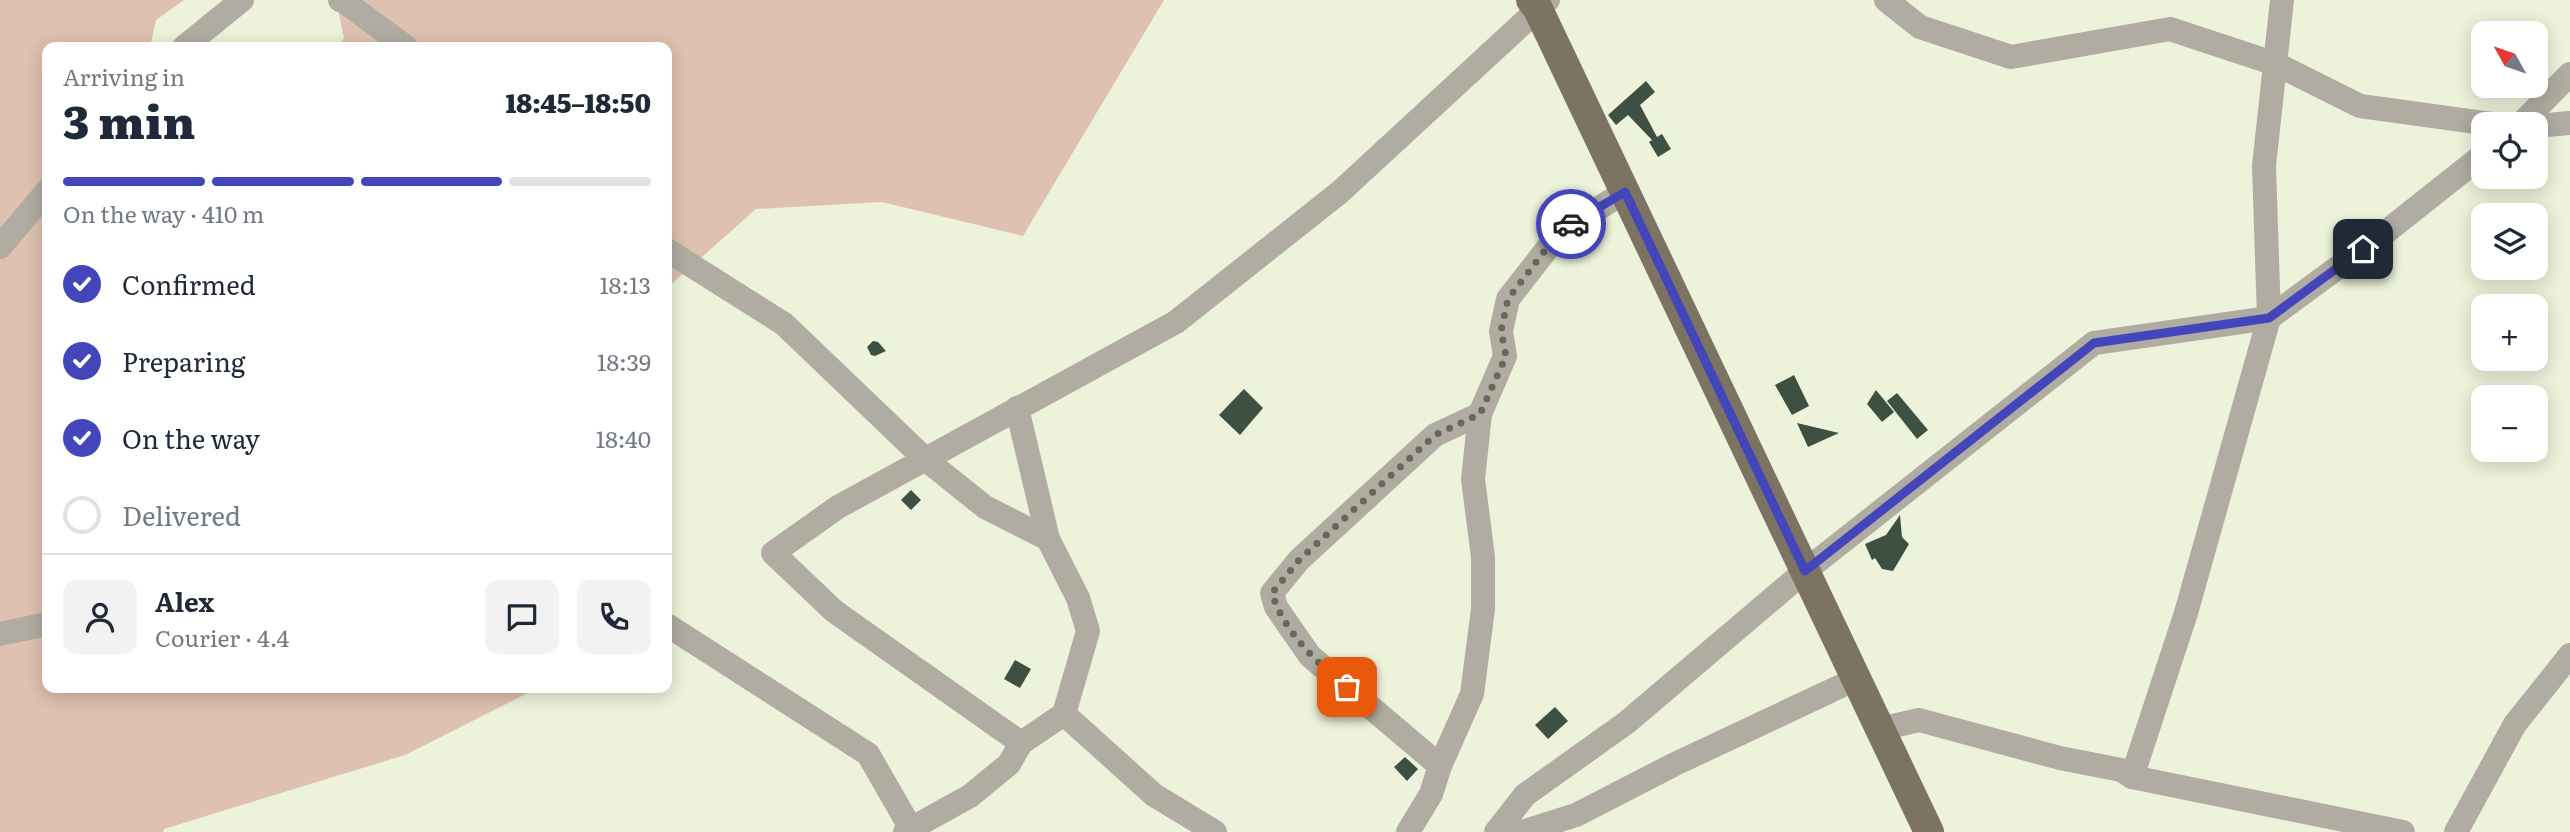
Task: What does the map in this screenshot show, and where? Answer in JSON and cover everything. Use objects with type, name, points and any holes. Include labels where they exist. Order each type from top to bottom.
[{"type":"main road","points":[[1539,3],[1625,192],[1929,832]]},
{"type":"street","points":[[190,42],[242,0]]},
{"type":"street","points":[[340,0],[399,42]]},
{"type":"street","points":[[1886,0],[1920,27],[2011,57],[2170,29],[2276,64],[2360,106],[2471,121]]},
{"type":"street","points":[[2132,777],[2186,613],[2269,318],[2264,166],[2282,0]]},
{"type":"street","points":[[1021,743],[834,611],[773,553],[838,507],[1176,322],[1340,192],[1539,3]]},
{"type":"street","points":[[2533,112],[2570,74]]},
{"type":"street","points":[[2548,125],[2570,123]]},
{"type":"street","points":[[1496,832],[1525,795],[1626,723],[1805,571],[2094,343],[2269,318],[2382,235],[2471,165]]},
{"type":"street","points":[[1408,832],[1431,794],[1440,766],[1472,694],[1483,609],[1483,557],[1473,479],[1480,414],[1506,356],[1501,331],[1508,299],[1560,231],[1625,192]]},
{"type":"street","points":[[0,247],[42,197]]},
{"type":"street","points":[[672,253],[784,324],[925,459],[985,507],[1048,539]]},
{"type":"street","points":[[672,628],[868,754],[908,830],[970,796],[1009,764],[1021,743],[1064,713],[1088,631],[1078,598],[1048,539],[1017,408]]},
{"type":"street","points":[[1440,766],[1310,656],[1276,607],[1272,593],[1299,560],[1435,435],[1480,414]]},
{"type":"street","points":[[0,634],[42,625]]},
{"type":"street","points":[[2456,832],[2515,724],[2570,655]]},
{"type":"street","points":[[1522,832],[1576,815],[1675,764],[1856,679]]},
{"type":"street","points":[[1064,713],[1154,795],[1215,832]]},
{"type":"street","points":[[1880,729],[1919,720],[2060,758],[2121,770],[2132,777],[2403,832]]},
{"type":"shaded area","points":[[0,0],[184,0],[156,20],[151,42],[42,42],[42,693],[528,693],[405,755],[164,829],[163,832],[0,832]]},
{"type":"shaded area","points":[[336,0],[1164,0],[1023,236],[882,202],[756,209],[672,284],[672,42],[341,42],[344,38]]},
{"type":"building","points":[[1646,81],[1655,92],[1640,105],[1657,137],[1662,134],[1671,149],[1658,157],[1649,142],[1652,140],[1628,115],[1616,125],[1608,115]]},
{"type":"building","points":[[873,341],[878,342],[886,351],[871,355],[867,347]]},
{"type":"building","points":[[1794,375],[1809,406],[1792,415],[1775,385]]},
{"type":"building","points":[[1244,389],[1263,408],[1240,435],[1219,415]]},
{"type":"building","points":[[1876,390],[1894,412],[1882,422],[1867,404]]},
{"type":"building","points":[[1897,393],[1928,430],[1917,439],[1887,401]]},
{"type":"building","points":[[1797,423],[1839,433],[1808,447]]},
{"type":"building","points":[[911,490],[921,500],[911,510],[901,500]]},
{"type":"building","points":[[1900,515],[1902,537],[1909,544],[1893,571],[1882,569],[1875,558],[1872,560],[1865,544],[1886,535]]},
{"type":"building","points":[[1015,660],[1031,669],[1020,688],[1004,679]]},
{"type":"building","points":[[1555,707],[1568,721],[1548,739],[1535,725]]},
{"type":"building","points":[[1405,757],[1418,769],[1407,781],[1394,767]]},
{"type":"way so far","points":[[1347,687],[1310,656],[1276,607],[1272,593],[1299,560],[1435,435],[1480,414],[1506,356],[1501,331],[1508,299],[1560,231],[1571,224]]},
{"type":"route","points":[[1571,224],[1625,192],[1805,571],[2094,343],[2269,318],[2363,249]]}]
